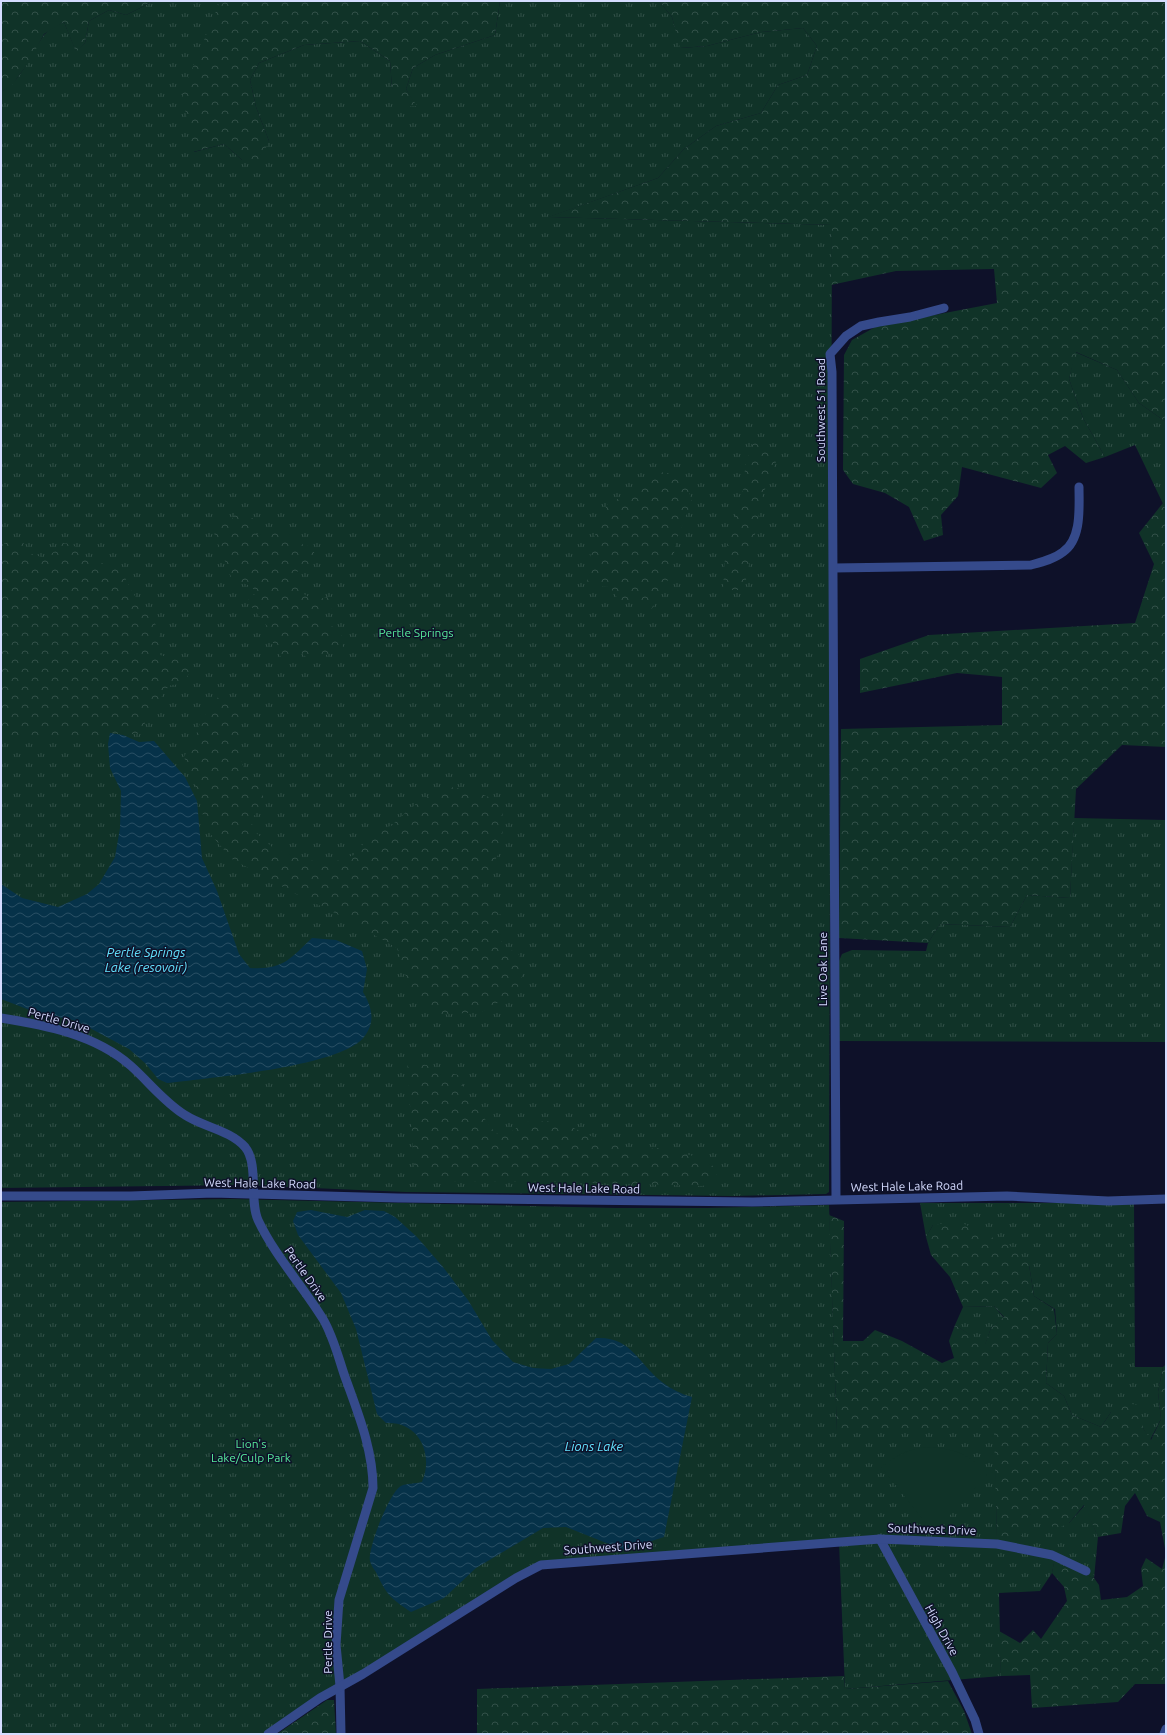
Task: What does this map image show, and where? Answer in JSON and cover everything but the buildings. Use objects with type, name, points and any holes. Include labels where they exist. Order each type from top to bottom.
[{"type":"street","name":"Southwest 51 Road","points":[[834,738],[832,372],[830,354],[846,336],[861,326],[910,317],[944,308]]},
{"type":"street","points":[[834,568],[1031,565],[1054,558],[1064,552],[1071,544],[1078,520],[1079,487]]},
{"type":"street","name":"Live Oak Lane","points":[[834,738],[833,953],[836,1199]]},
{"type":"street","name":"Pertle Drive","points":[[1,1018],[70,1033],[110,1050],[131,1066],[174,1108],[186,1116],[236,1139],[246,1148],[250,1158],[258,1219],[278,1256],[324,1321],[333,1342],[366,1436],[373,1468],[373,1488],[339,1600],[336,1638],[340,1686],[341,1734]]},
{"type":"street","name":"West Hale Lake Road","points":[[1,1196],[131,1196],[213,1193],[737,1202],[1007,1196],[1108,1201],[1166,1199]]},
{"type":"street","name":"Southwest Drive","points":[[268,1734],[320,1698],[521,1575],[542,1565],[880,1539],[997,1544],[1052,1555],[1086,1571]]},
{"type":"street","name":"High Drive","points":[[880,1539],[952,1672],[975,1720],[978,1734]]},
{"type":"green space","points":[[1,1],[154,1],[126,15],[109,10],[89,21],[85,43],[76,52],[64,22],[44,34],[29,62],[12,85],[1,92]]},
{"type":"green space","name":"Pertle Springs","points":[[154,1],[217,1],[219,3],[194,152],[224,144],[242,160],[269,141],[256,107],[250,80],[259,63],[304,45],[360,41],[390,61],[392,88],[416,106],[406,89],[413,68],[435,55],[495,35],[500,1],[659,1],[672,17],[681,48],[707,46],[761,32],[803,28],[817,46],[807,75],[778,85],[761,113],[716,126],[684,149],[658,178],[549,217],[832,225],[829,1192],[826,1194],[733,1196],[406,1192],[245,1185],[1,1188],[1,92],[21,73],[44,35],[53,28],[64,22],[76,51],[85,43],[89,21],[109,10],[126,15]]},
{"type":"green space","points":[[217,1],[500,1],[495,35],[435,55],[413,68],[406,89],[417,106],[402,107],[392,88],[390,61],[360,41],[304,45],[259,63],[250,80],[256,107],[269,141],[260,161],[242,160],[224,144],[193,152],[182,93],[219,4]]},
{"type":"green space","points":[[659,1],[1166,1],[1166,422],[1139,403],[1117,370],[1076,352],[1069,379],[1083,418],[1105,457],[1086,463],[1065,446],[1048,455],[1057,473],[1041,488],[962,467],[958,496],[941,515],[943,535],[924,541],[909,507],[885,493],[853,484],[843,470],[844,355],[852,340],[877,326],[997,303],[994,269],[896,271],[831,285],[832,225],[548,217],[658,178],[684,149],[716,126],[761,113],[778,85],[807,75],[817,46],[803,28],[761,32],[707,46],[680,48],[672,17]]},
{"type":"green space","points":[[1075,352],[1117,370],[1139,403],[1166,422],[1166,510],[1135,445],[1105,457],[1083,418],[1069,379]]},
{"type":"green space","points":[[761,441],[776,462],[763,494],[744,590],[723,590],[725,557],[729,536],[744,487],[745,467],[752,444]]},
{"type":"green space","points":[[659,472],[683,475],[692,501],[677,538],[669,578],[650,612],[641,603],[620,602],[610,587],[587,586],[593,543],[608,503],[647,487]]},
{"type":"green space","points":[[1163,503],[1166,510],[1166,747],[1122,745],[1076,789],[1070,898],[1027,895],[1010,927],[940,924],[928,943],[839,938],[841,729],[1002,725],[1002,677],[957,673],[860,693],[860,659],[929,635],[1135,623],[1154,564],[1139,533]]},
{"type":"green space","points":[[237,510],[254,519],[255,524],[249,530],[257,534],[275,530],[288,534],[295,542],[311,547],[316,556],[312,565],[304,567],[294,574],[303,584],[302,593],[314,600],[328,597],[333,602],[331,609],[316,609],[318,623],[334,627],[341,632],[343,647],[335,652],[321,656],[306,657],[300,652],[293,660],[281,657],[273,643],[272,632],[247,601],[256,593],[249,585],[233,582],[214,533],[217,522],[231,521]]},
{"type":"green space","points":[[20,539],[32,554],[44,558],[57,550],[62,543],[72,544],[90,561],[122,567],[132,592],[150,615],[159,632],[161,642],[160,655],[184,662],[191,671],[182,684],[171,685],[163,692],[160,703],[140,716],[145,723],[143,733],[92,738],[1,738],[1,546],[11,540]]},
{"type":"green space","points":[[219,696],[244,713],[238,742],[240,756],[245,770],[263,788],[263,804],[251,820],[254,831],[272,847],[289,856],[328,864],[354,855],[375,830],[391,826],[408,810],[444,786],[475,791],[502,803],[503,826],[501,849],[479,891],[500,915],[502,947],[518,953],[525,969],[516,993],[481,1012],[436,1015],[413,999],[397,948],[333,912],[294,893],[232,859],[206,829],[198,793],[184,757],[196,735],[201,720]]},
{"type":"green space","points":[[1074,818],[1166,820],[1166,1042],[839,1041],[839,961],[842,954],[852,950],[926,951],[928,943],[940,924],[1010,927],[1027,895],[1070,898]]},
{"type":"green space","points":[[407,1059],[458,1075],[467,1094],[495,1133],[506,1135],[526,1122],[558,1121],[618,1146],[623,1152],[658,1148],[698,1157],[716,1168],[717,1178],[703,1186],[568,1182],[415,1181]]},
{"type":"green space","name":"Lion's Lake/Culp Park","points":[[231,1199],[616,1208],[707,1208],[829,1205],[837,1431],[995,1432],[997,1537],[1029,1514],[1069,1523],[1085,1505],[1098,1537],[1094,1578],[1054,1563],[1052,1573],[1040,1591],[999,1593],[1001,1676],[845,1689],[839,1542],[541,1565],[268,1734],[1,1734],[1,1202]]},
{"type":"green space","points":[[920,1203],[1134,1203],[1135,1367],[1163,1367],[1158,1392],[1161,1419],[1150,1440],[1143,1428],[1111,1412],[1101,1427],[1072,1415],[1064,1396],[1046,1383],[1048,1343],[1057,1334],[1055,1309],[1034,1296],[1029,1265],[933,1225],[926,1237]]},
{"type":"green space","points":[[829,1215],[844,1221],[843,1341],[863,1341],[875,1330],[902,1341],[942,1363],[954,1358],[949,1341],[955,1325],[985,1344],[991,1328],[1004,1317],[994,1306],[963,1307],[950,1277],[931,1255],[926,1237],[933,1225],[958,1221],[1016,1249],[1029,1265],[1034,1296],[1054,1309],[1057,1334],[1048,1343],[1046,1383],[1064,1396],[1072,1415],[1101,1427],[1111,1412],[1124,1403],[1139,1405],[1143,1428],[1151,1440],[1161,1419],[1158,1392],[1163,1367],[1166,1364],[1166,1554],[1160,1522],[1147,1516],[1135,1493],[1125,1506],[1121,1533],[1098,1537],[1084,1505],[1069,1523],[1057,1529],[1029,1514],[1021,1539],[997,1537],[994,1432],[837,1432]]},
{"type":"green space","points":[[994,1306],[1004,1318],[991,1328],[985,1345],[955,1325],[963,1307]]},
{"type":"green space","points":[[926,1447],[945,1449],[960,1453],[973,1461],[987,1475],[939,1527],[929,1527],[881,1467],[913,1449]]},
{"type":"green space","points":[[1166,1554],[1166,1684],[1135,1684],[1118,1702],[1032,1708],[1030,1675],[1001,1676],[999,1631],[1020,1643],[1033,1630],[1041,1639],[1067,1601],[1064,1587],[1052,1573],[1054,1562],[1094,1578],[1099,1585],[1101,1600],[1127,1597],[1143,1586],[1141,1569],[1146,1558],[1162,1569]]},
{"type":"green space","points":[[844,1676],[845,1689],[948,1681],[964,1711],[972,1734],[477,1734],[477,1689]]},
{"type":"green space","points":[[327,1700],[334,1700],[336,1734],[277,1734]]},
{"type":"water","name":"Pertle Springs Lake (resovoir)","points":[[110,733],[123,735],[139,742],[154,741],[185,777],[197,801],[202,858],[217,891],[239,954],[250,968],[271,967],[285,962],[312,938],[336,940],[362,951],[367,969],[363,992],[369,1003],[371,1014],[370,1026],[364,1037],[351,1047],[329,1056],[302,1063],[241,1074],[167,1083],[158,1079],[146,1064],[129,1049],[86,1026],[73,1020],[40,1014],[1,999],[1,884],[22,898],[58,907],[87,894],[99,884],[115,857],[120,828],[121,791],[110,768],[108,744]]},
{"type":"water","name":"Lions Lake","points":[[311,1210],[347,1217],[365,1210],[384,1211],[395,1217],[417,1237],[443,1267],[468,1300],[492,1340],[513,1362],[533,1368],[551,1369],[569,1364],[596,1338],[608,1339],[618,1341],[626,1346],[665,1385],[680,1393],[692,1397],[664,1537],[624,1550],[566,1527],[543,1528],[476,1568],[444,1598],[411,1612],[395,1600],[387,1592],[372,1566],[370,1555],[372,1545],[380,1521],[396,1490],[403,1485],[422,1482],[426,1461],[425,1450],[415,1433],[407,1427],[398,1424],[386,1423],[377,1414],[356,1329],[341,1293],[298,1235],[293,1221],[297,1212]]}]
